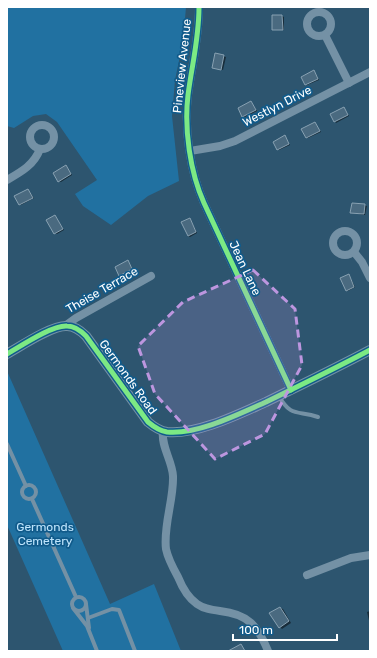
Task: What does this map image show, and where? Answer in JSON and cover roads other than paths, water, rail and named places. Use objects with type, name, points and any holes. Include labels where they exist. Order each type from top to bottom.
[{"type":"street","name":"Pineview Avenue","points":[[190,151],[188,103],[198,41],[200,7]]},
{"type":"street","points":[[325,35],[349,83]]},
{"type":"street","name":"Westlyn Drive","points":[[190,151],[220,146],[235,141],[370,72]]},
{"type":"street","points":[[7,180],[32,164],[40,150]]},
{"type":"street","name":"Jean Lane","points":[[190,151],[200,195],[291,390]]},
{"type":"street","points":[[354,252],[362,262],[370,278]]},
{"type":"street","name":"Theise Terrace","points":[[65,326],[72,320],[151,276]]},
{"type":"street","points":[[7,354],[51,330],[65,326]]},
{"type":"street","name":"Germonds Road","points":[[65,326],[75,328],[84,334],[146,420],[155,428],[163,431]]},
{"type":"street","points":[[268,651],[258,630],[247,620],[234,613],[201,607],[188,595],[181,585],[166,550],[173,474],[163,441],[163,431],[182,431],[227,419],[291,390],[370,350]]},
{"type":"street","points":[[307,575],[352,558],[370,555]]},
{"type":"lane","points":[[279,395],[288,409],[293,412],[310,414],[318,417]]},
{"type":"lane","points":[[7,444],[26,486]]},
{"type":"lane","points":[[31,485],[36,489],[36,496],[32,499],[26,499],[22,495],[23,489],[26,486],[31,485]]},
{"type":"lane","points":[[32,499],[76,597]]},
{"type":"lane","points":[[76,597],[82,597],[85,602],[89,631]]},
{"type":"lane","points":[[76,597],[72,602],[73,608],[84,620],[97,651]]},
{"type":"lane","points":[[73,608],[78,611],[81,610],[86,606],[85,602]]},
{"type":"lane","points":[[88,618],[112,609],[119,610],[135,651]]},
{"type":"park label","name":"Germonds Cemetery","points":[[45,534]]}]
